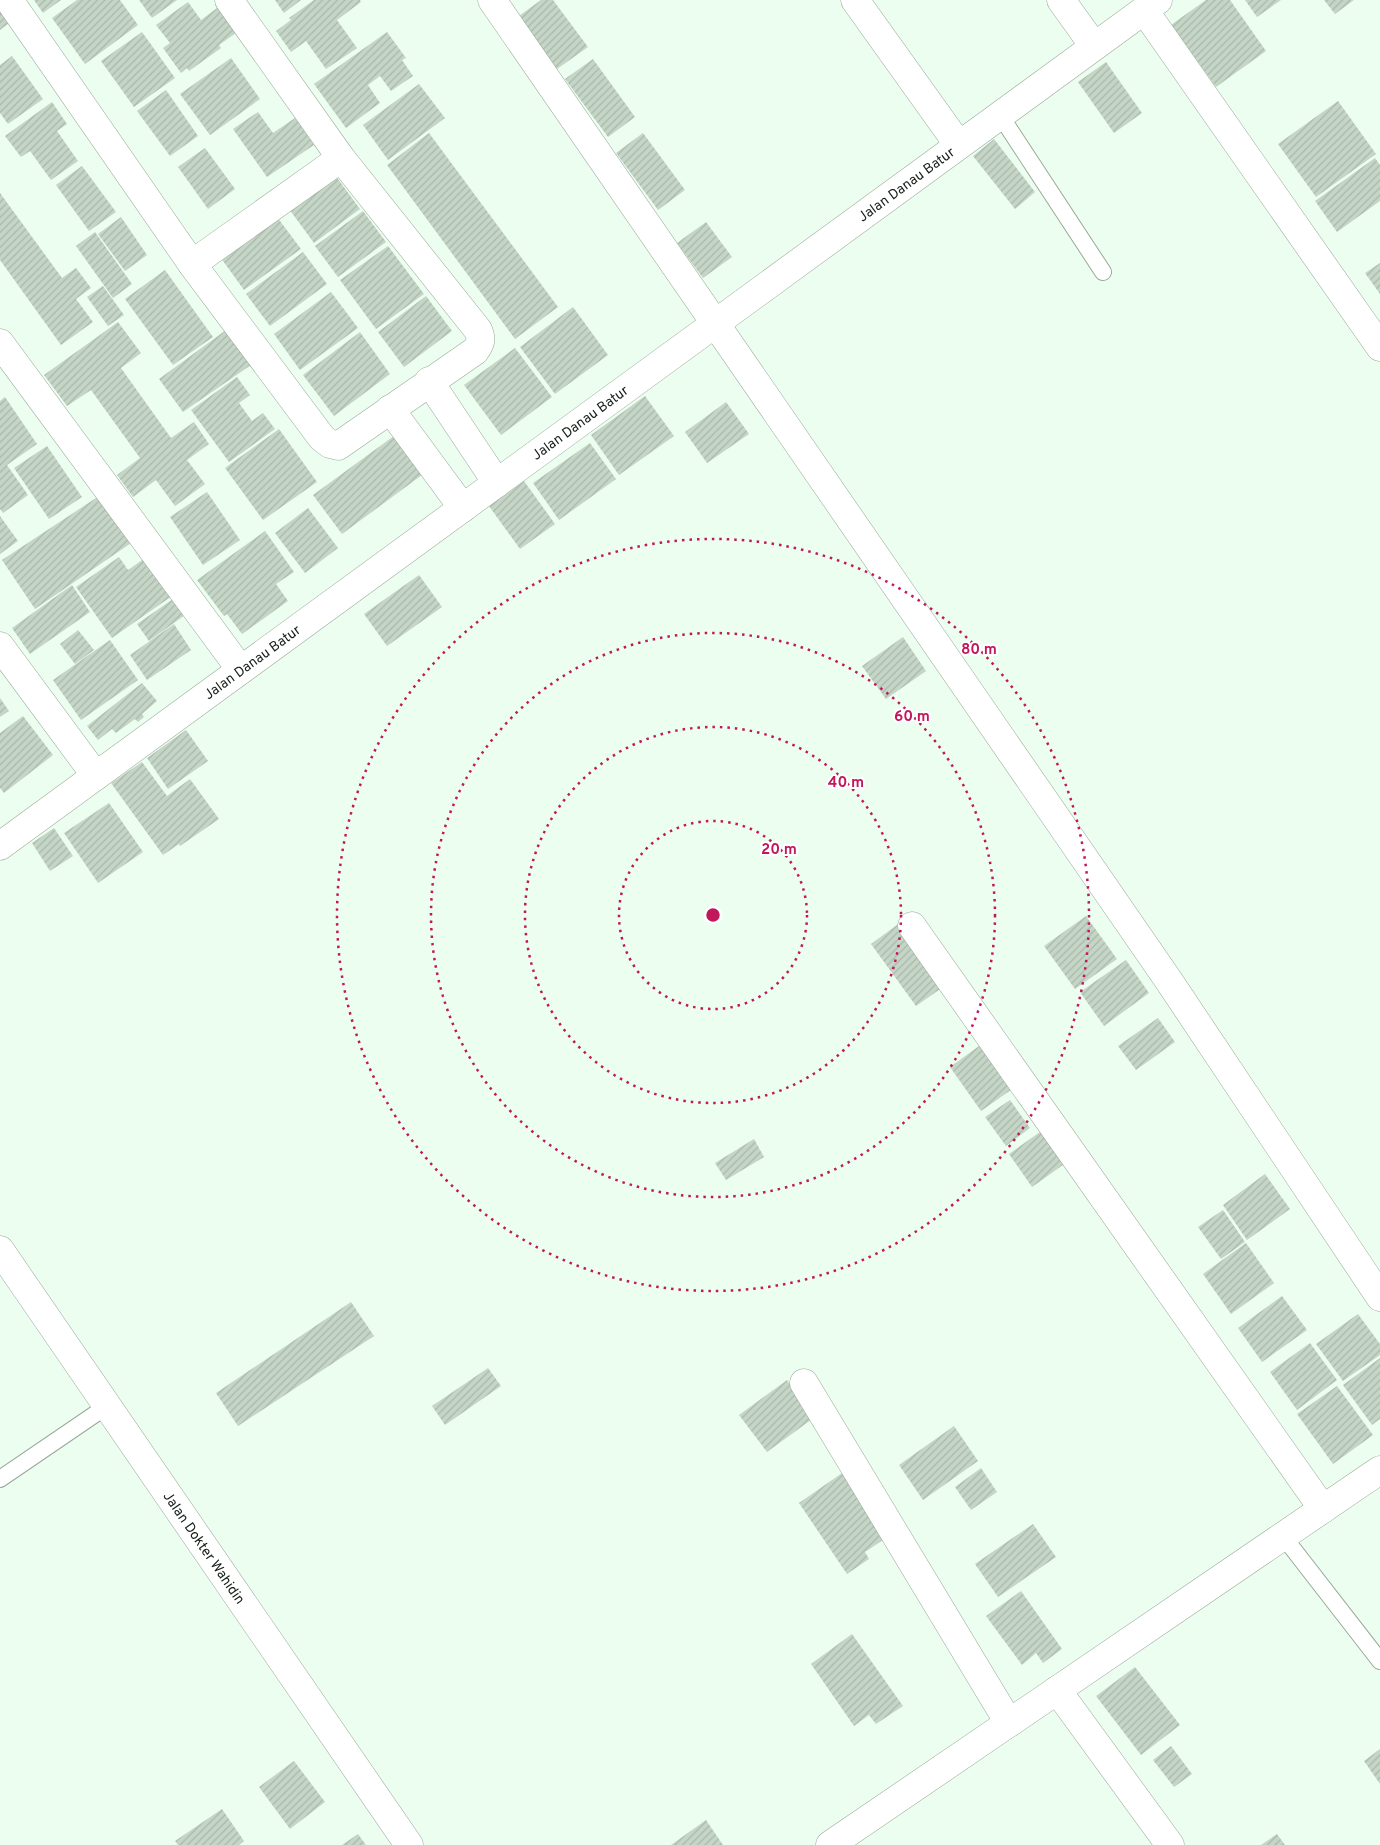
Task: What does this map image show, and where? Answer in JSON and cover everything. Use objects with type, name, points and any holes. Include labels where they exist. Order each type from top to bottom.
[{"type":"street","points":[[9,0],[192,264],[325,442],[338,446],[475,351],[481,341],[480,336],[478,330],[342,158],[229,0]]},
{"type":"street","points":[[492,0],[1170,981],[1380,1297]]},
{"type":"street","points":[[854,0],[958,144]]},
{"type":"street","points":[[1061,0],[1094,46]]},
{"type":"street","points":[[1151,5],[1380,347]]},
{"type":"street","name":"Jalan Danau Batur","points":[[0,846],[958,144],[1151,5]]},
{"type":"street","points":[[192,264],[342,158]]},
{"type":"street","points":[[0,343],[9,377],[241,670]]},
{"type":"street","points":[[430,381],[497,483]]},
{"type":"street","points":[[390,409],[463,508]]},
{"type":"street","points":[[0,646],[96,776]]},
{"type":"street","points":[[912,926],[1323,1509]]},
{"type":"street","name":"Jalan Dokter Wahidin","points":[[0,1250],[409,1845]]},
{"type":"street","points":[[804,1382],[1009,1723]]},
{"type":"street","points":[[830,1845],[1380,1470]]},
{"type":"street","points":[[1057,1690],[1170,1845]]},
{"type":"lane","points":[[1000,115],[1103,272]]},
{"type":"lane","points":[[0,1479],[107,1406]]},
{"type":"lane","points":[[1283,1536],[1380,1661]]},
{"type":"building","points":[[34,0],[61,0],[43,13]]},
{"type":"building","points":[[77,0],[120,0],[138,25],[85,64],[52,18]]},
{"type":"building","points":[[139,0],[177,0],[152,18]]},
{"type":"building","points":[[275,0],[301,0],[284,13]]},
{"type":"building","points":[[314,0],[360,0],[361,2],[337,20],[357,48],[326,69],[306,41],[291,52],[276,31],[291,20],[289,18]]},
{"type":"building","points":[[541,0],[553,0],[588,47],[557,69],[519,16]]},
{"type":"building","points":[[1206,0],[1230,0],[1266,51],[1216,87],[1171,25]]},
{"type":"building","points":[[1245,0],[1281,0],[1257,17]]},
{"type":"building","points":[[1324,0],[1354,0],[1335,14]]},
{"type":"building","points":[[188,2],[201,20],[217,8],[236,33],[219,45],[221,48],[189,71],[187,68],[181,73],[163,48],[170,43],[156,25]]},
{"type":"building","points":[[0,4],[12,21],[0,30]]},
{"type":"building","points":[[142,32],[175,78],[134,107],[101,61]]},
{"type":"building","points":[[387,32],[406,58],[402,60],[413,76],[391,91],[380,76],[368,85],[380,103],[346,128],[314,84]]},
{"type":"building","points":[[12,56],[43,99],[8,124],[0,113],[0,65]]},
{"type":"building","points":[[231,58],[260,99],[210,135],[180,94]]},
{"type":"building","points":[[593,59],[635,117],[608,137],[565,79]]},
{"type":"building","points":[[1106,62],[1142,113],[1114,133],[1078,82]]},
{"type":"building","points":[[419,84],[445,118],[388,160],[363,125]]},
{"type":"building","points":[[166,90],[198,136],[170,156],[137,111]]},
{"type":"building","points":[[1338,101],[1376,154],[1316,197],[1278,144]]},
{"type":"building","points":[[52,102],[67,124],[57,131],[78,161],[51,180],[30,151],[21,157],[5,136]]},
{"type":"building","points":[[258,112],[273,133],[295,118],[314,145],[267,177],[233,129]]},
{"type":"building","points":[[429,133],[558,307],[515,339],[387,165]]},
{"type":"building","points":[[643,133],[685,190],[658,210],[616,153]]},
{"type":"building","points":[[994,139],[1035,192],[1015,209],[973,156]]},
{"type":"building","points":[[205,148],[235,189],[208,209],[178,167]]},
{"type":"building","points":[[1375,158],[1380,165],[1380,201],[1337,232],[1315,201]]},
{"type":"building","points":[[82,166],[116,212],[89,231],[56,185]]},
{"type":"building","points":[[335,175],[360,209],[314,243],[289,209]]},
{"type":"building","points":[[0,193],[62,278],[76,268],[91,288],[76,299],[93,322],[61,345],[0,260]]},
{"type":"building","points":[[363,211],[386,242],[338,277],[315,246]]},
{"type":"building","points":[[274,213],[301,249],[244,290],[218,254]]},
{"type":"building","points":[[121,217],[147,255],[125,271],[98,234]]},
{"type":"building","points":[[706,222],[732,257],[703,278],[677,243]]},
{"type":"building","points":[[95,232],[132,284],[113,298],[76,246]]},
{"type":"building","points":[[388,246],[424,294],[376,329],[340,280]]},
{"type":"building","points":[[303,252],[327,284],[270,326],[246,294]]},
{"type":"building","points":[[1380,263],[1380,294],[1365,273]]},
{"type":"building","points":[[165,270],[213,337],[173,365],[125,299]]},
{"type":"building","points":[[103,286],[124,315],[108,326],[87,297]]},
{"type":"building","points":[[331,292],[358,328],[300,370],[274,334]]},
{"type":"building","points":[[426,296],[452,331],[404,367],[378,332]]},
{"type":"building","points":[[573,307],[608,355],[555,394],[520,347]]},
{"type":"building","points":[[118,322],[141,353],[121,368],[171,438],[194,422],[209,444],[187,460],[205,484],[175,506],[156,480],[133,497],[117,475],[140,458],[91,390],[67,406],[44,375]]},
{"type":"building","points":[[226,330],[251,365],[183,412],[159,379]]},
{"type":"building","points":[[360,332],[390,374],[334,416],[303,375]]},
{"type":"building","points":[[515,348],[552,397],[501,435],[464,385]]},
{"type":"building","points":[[237,377],[250,395],[239,403],[252,421],[263,413],[275,429],[229,462],[191,410]]},
{"type":"building","points":[[645,396],[674,436],[619,475],[591,435]]},
{"type":"building","points":[[5,397],[37,444],[7,465],[28,495],[3,513],[0,509],[0,401]]},
{"type":"building","points":[[726,402],[749,434],[707,463],[685,432]]},
{"type":"building","points":[[279,429],[317,482],[263,520],[225,468]]},
{"type":"building","points":[[398,433],[426,472],[342,534],[313,495]]},
{"type":"building","points":[[590,443],[616,479],[559,520],[533,483]]},
{"type":"building","points":[[47,446],[82,497],[49,519],[14,468]]},
{"type":"building","points":[[524,481],[555,524],[520,549],[489,506]]},
{"type":"building","points":[[207,492],[240,540],[203,565],[170,517]]},
{"type":"building","points":[[102,494],[134,541],[35,609],[2,560]]},
{"type":"building","points":[[308,508],[338,548],[305,573],[275,533]]},
{"type":"building","points":[[0,516],[18,541],[0,554]]},
{"type":"building","points":[[265,531],[294,572],[276,584],[288,601],[242,634],[227,614],[224,616],[197,580]]},
{"type":"building","points":[[119,557],[128,570],[145,558],[172,596],[112,638],[76,587]]},
{"type":"building","points":[[419,575],[442,607],[387,646],[364,614]]},
{"type":"building","points":[[72,585],[90,612],[30,654],[12,628]]},
{"type":"building","points":[[173,599],[185,615],[149,641],[137,624]]},
{"type":"building","points":[[174,624],[191,650],[147,680],[130,655]]},
{"type":"building","points":[[78,630],[94,650],[75,664],[60,644]]},
{"type":"building","points":[[903,637],[926,671],[886,699],[862,666]]},
{"type":"building","points":[[110,640],[138,680],[81,720],[53,680]]},
{"type":"building","points":[[142,683],[157,701],[142,714],[144,717],[138,722],[135,719],[116,733],[112,729],[98,740],[87,726]]},
{"type":"building","points":[[0,698],[9,711],[0,717]]},
{"type":"building","points":[[23,716],[53,755],[4,793],[0,788],[0,733]]},
{"type":"building","points":[[186,730],[208,761],[168,789],[147,758]]},
{"type":"building","points":[[142,762],[167,796],[190,779],[219,819],[180,846],[179,844],[163,855],[111,783]]},
{"type":"building","points":[[109,803],[143,852],[98,883],[64,833]]},
{"type":"building","points":[[54,828],[73,856],[50,871],[32,843]]},
{"type":"building","points":[[1086,916],[1117,959],[1075,989],[1044,946]]},
{"type":"building","points":[[901,922],[946,985],[916,1006],[871,944]]},
{"type":"building","points":[[1126,960],[1149,993],[1104,1026],[1080,992]]},
{"type":"building","points":[[1158,1018],[1175,1042],[1136,1070],[1118,1046]]},
{"type":"building","points":[[986,1041],[1018,1085],[981,1111],[950,1067]]},
{"type":"building","points":[[1010,1100],[1030,1128],[1006,1146],[985,1117]]},
{"type":"building","points":[[1047,1127],[1070,1160],[1032,1187],[1009,1154]]},
{"type":"building","points":[[754,1139],[764,1157],[726,1180],[715,1163]]},
{"type":"building","points":[[1265,1174],[1290,1209],[1247,1240],[1223,1205]]},
{"type":"building","points":[[1223,1210],[1245,1242],[1221,1259],[1198,1227]]},
{"type":"building","points":[[1246,1243],[1274,1283],[1231,1314],[1203,1274]]},
{"type":"building","points":[[1282,1296],[1307,1330],[1262,1362],[1238,1328]]},
{"type":"building","points":[[351,1302],[374,1336],[238,1426],[216,1393]]},
{"type":"building","points":[[1358,1314],[1380,1344],[1380,1355],[1343,1381],[1316,1344]]},
{"type":"building","points":[[1310,1343],[1337,1380],[1297,1410],[1270,1372]]},
{"type":"building","points":[[1380,1358],[1380,1419],[1372,1425],[1343,1385]]},
{"type":"building","points":[[488,1368],[501,1386],[445,1425],[432,1406]]},
{"type":"building","points":[[787,1380],[815,1417],[767,1452],[739,1415]]},
{"type":"building","points":[[1337,1386],[1373,1435],[1333,1464],[1297,1414]]},
{"type":"building","points":[[954,1426],[978,1461],[923,1500],[899,1465]]},
{"type":"building","points":[[981,1468],[997,1492],[971,1510],[955,1487]]},
{"type":"building","points":[[845,1471],[889,1536],[865,1552],[869,1559],[847,1574],[799,1503]]},
{"type":"building","points":[[1033,1524],[1056,1557],[998,1597],[975,1564]]},
{"type":"building","points":[[1021,1591],[1062,1649],[1043,1663],[1036,1653],[1022,1665],[986,1616]]},
{"type":"building","points":[[852,1634],[903,1706],[876,1724],[869,1715],[854,1726],[811,1664]]},
{"type":"building","points":[[1135,1667],[1180,1725],[1141,1755],[1096,1696]]},
{"type":"building","points":[[1171,1746],[1192,1774],[1174,1787],[1153,1760]]},
{"type":"building","points":[[1380,1749],[1380,1784],[1364,1761]]},
{"type":"building","points":[[294,1761],[325,1802],[290,1829],[259,1787]]},
{"type":"building","points":[[222,1809],[244,1841],[239,1845],[178,1845],[175,1841]]},
{"type":"building","points":[[706,1820],[723,1845],[671,1845]]},
{"type":"building","points":[[358,1834],[366,1845],[342,1845]]},
{"type":"building","points":[[1277,1834],[1285,1845],[1261,1845]]}]
